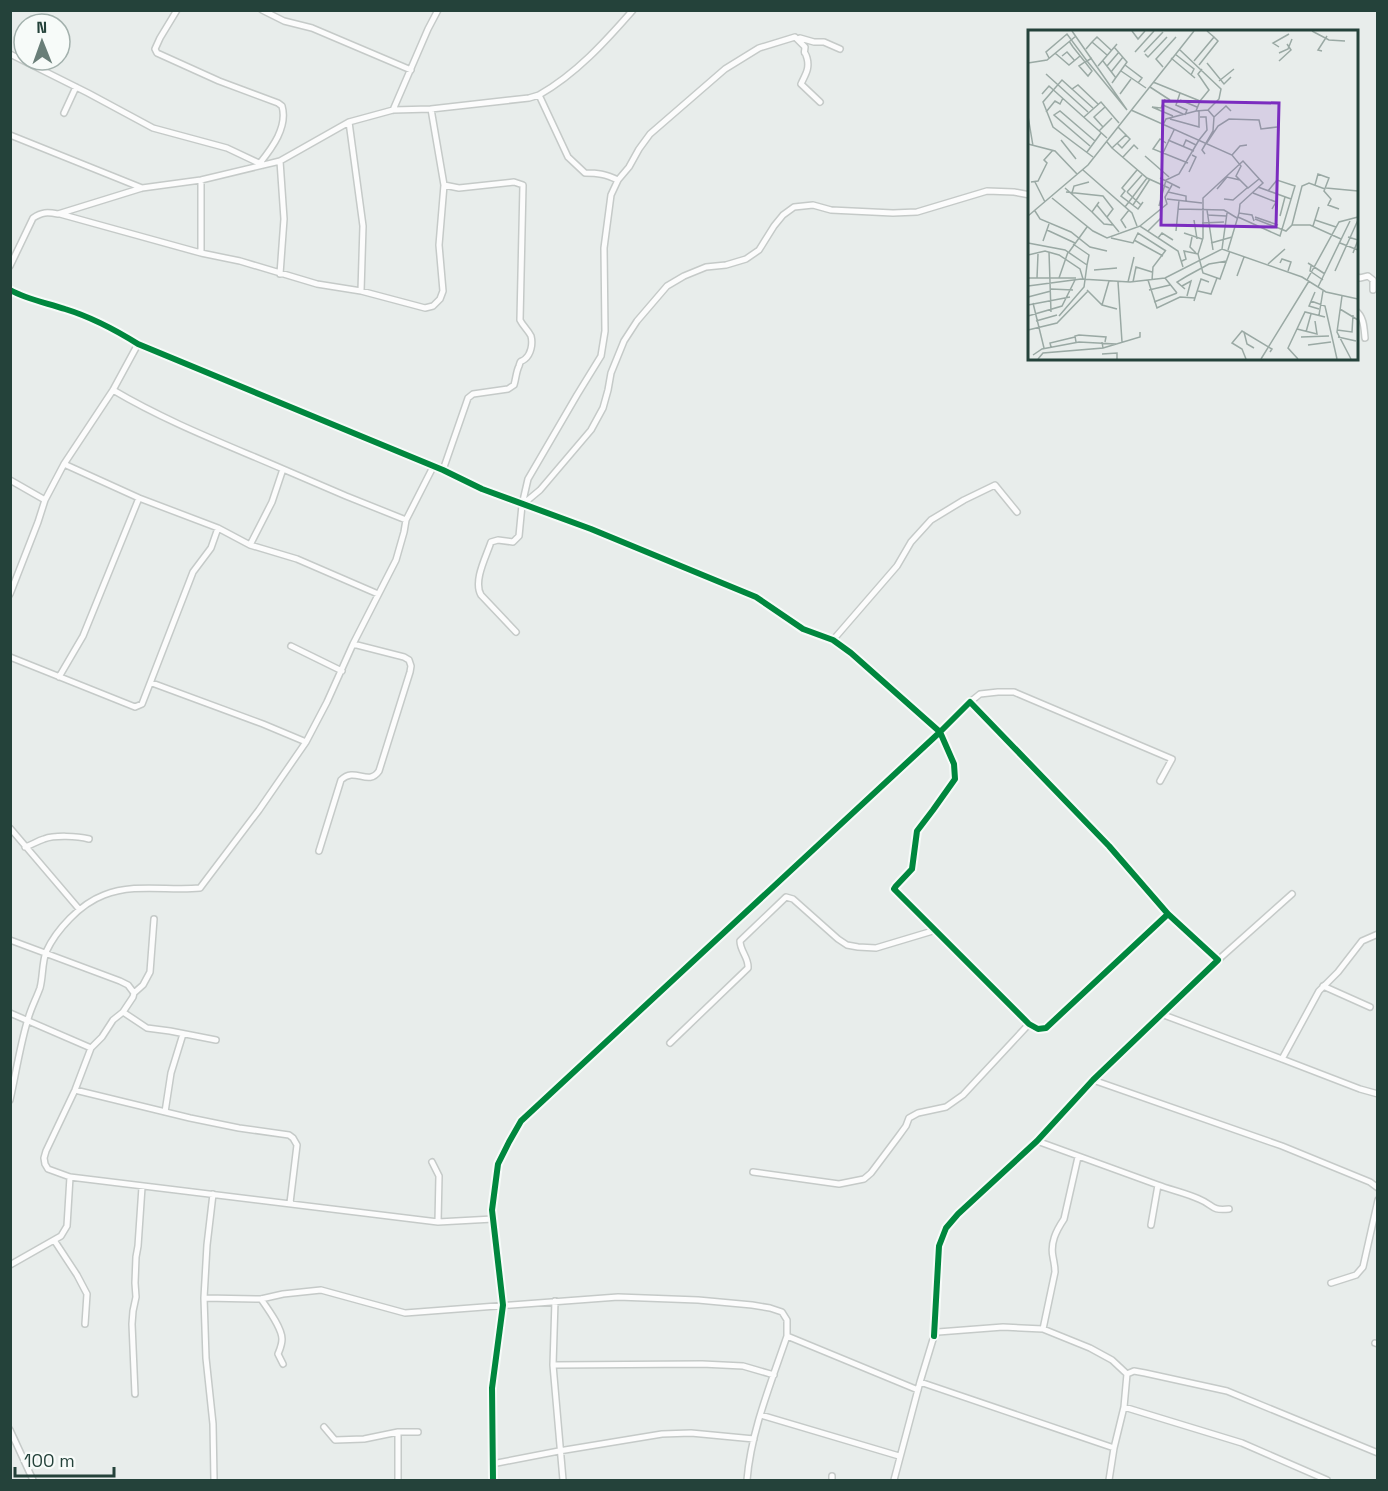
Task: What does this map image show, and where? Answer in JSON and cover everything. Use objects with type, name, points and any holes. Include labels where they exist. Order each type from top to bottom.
[{"type":"street","points":[[177,10],[160,38],[155,49],[157,53],[282,106],[284,118],[280,132],[262,164]]},
{"type":"street","points":[[262,10],[284,21],[312,28],[411,70]]},
{"type":"street","points":[[393,110],[438,10]]},
{"type":"street","points":[[58,214],[142,188],[201,180],[280,161],[349,122],[393,110],[431,109],[529,98],[555,86],[603,44],[633,10]]},
{"type":"street","points":[[795,36],[805,47],[804,53],[807,58],[808,73],[801,84],[820,102]]},
{"type":"street","points":[[516,632],[481,595],[477,589],[477,582],[491,542],[498,540],[513,542],[519,536],[522,505],[528,479],[601,356],[605,332],[604,248],[611,195],[618,180],[650,134],[725,69],[759,48],[795,36],[804,40],[824,42],[840,49]]},
{"type":"street","points":[[10,54],[153,128],[227,148],[262,164]]},
{"type":"street","points":[[64,113],[76,87]]},
{"type":"street","points":[[539,94],[568,157],[585,173],[607,175],[618,180]]},
{"type":"street","points":[[10,266],[33,218],[46,212],[201,254],[240,261],[317,284],[361,291],[425,308],[432,306],[440,299],[443,291],[439,245],[444,185],[431,109]]},
{"type":"street","points":[[349,122],[363,226],[361,291]]},
{"type":"street","points":[[10,135],[142,188]]},
{"type":"street","points":[[280,161],[284,219],[280,274]]},
{"type":"street","points":[[201,180],[201,254]]},
{"type":"street","points":[[442,470],[468,398],[473,394],[512,387],[519,365],[530,352],[532,341],[529,332],[520,320],[523,185],[514,182],[459,188],[444,185]]},
{"type":"street","points":[[522,505],[540,490],[591,430],[603,408],[611,373],[624,341],[637,321],[667,286],[706,267],[726,265],[746,259],[759,250],[774,226],[794,207],[813,206],[831,210],[893,213],[917,212],[987,191],[1028,195]]},
{"type":"street","points":[[1358,278],[1368,276],[1373,280],[1373,290]]},
{"type":"street","points":[[10,290],[103,323],[138,344],[442,470],[482,489],[591,529],[756,597],[803,629],[833,640],[851,653],[940,732],[954,764],[955,779],[917,831],[912,869],[894,890],[1029,1024],[1038,1029],[1046,1028],[1168,914]]},
{"type":"street","points":[[1358,312],[1362,318],[1365,338]]},
{"type":"street","points":[[10,594],[45,500],[64,464],[112,390],[138,344]]},
{"type":"street","points":[[112,390],[145,409],[188,429],[406,520]]},
{"type":"street","points":[[64,464],[139,498],[218,528],[250,545],[297,559],[378,594]]},
{"type":"street","points":[[10,1100],[28,1019],[40,987],[46,953],[62,928],[79,909],[104,895],[152,887],[200,888],[259,810],[306,742],[396,560],[406,520],[433,467]]},
{"type":"street","points":[[250,545],[272,502],[283,469]]},
{"type":"street","points":[[10,480],[45,500]]},
{"type":"street","points":[[833,640],[897,566],[911,542],[931,520],[995,485],[1017,512]]},
{"type":"street","points":[[59,677],[83,636],[139,498]]},
{"type":"street","points":[[10,657],[135,707],[142,704],[193,572],[211,548],[218,528]]},
{"type":"street","points":[[319,851],[341,780],[346,775],[352,774],[375,777],[380,771],[411,672],[409,660],[404,657],[353,644]]},
{"type":"street","points":[[291,646],[342,671]]},
{"type":"street","points":[[152,683],[306,742]]},
{"type":"street","points":[[493,1480],[492,1388],[503,1305],[492,1210],[498,1164],[521,1121],[980,694],[1014,692],[1172,759],[1160,781]]},
{"type":"street","points":[[970,702],[1109,846],[1168,914],[1218,960]]},
{"type":"street","points":[[10,828],[79,909]]},
{"type":"street","points":[[25,847],[51,837],[89,839]]},
{"type":"street","points":[[894,1480],[934,1336],[939,1246],[946,1228],[958,1214],[1037,1141],[1093,1080],[1161,1014],[1292,894]]},
{"type":"street","points":[[670,1043],[748,968],[748,961],[740,946],[740,941],[786,897],[793,899],[847,945],[876,948],[936,930]]},
{"type":"street","points":[[154,919],[150,972],[123,1011],[91,1048],[75,1090],[46,1151],[44,1158],[48,1169],[70,1177],[142,1187],[438,1222],[493,1219]]},
{"type":"street","points":[[1282,1059],[1319,991],[1338,972],[1362,941],[1377,934]]},
{"type":"street","points":[[10,940],[120,981],[128,985],[134,993]]},
{"type":"street","points":[[1323,986],[1370,1007]]},
{"type":"street","points":[[123,1011],[147,1028],[216,1040]]},
{"type":"street","points":[[10,1013],[91,1048]]},
{"type":"street","points":[[1161,1014],[1377,1094]]},
{"type":"street","points":[[753,1172],[839,1184],[864,1179],[898,1137],[909,1118],[918,1113],[946,1107],[963,1095],[1029,1024]]},
{"type":"street","points":[[165,1112],[171,1073],[183,1034]]},
{"type":"street","points":[[1093,1080],[1282,1146],[1370,1182],[1377,1188]]},
{"type":"street","points":[[75,1090],[239,1128],[289,1135],[297,1145],[290,1203]]},
{"type":"street","points":[[1037,1141],[1201,1199],[1213,1209],[1229,1209]]},
{"type":"street","points":[[1043,1329],[1055,1272],[1052,1241],[1064,1220],[1078,1157]]},
{"type":"street","points":[[432,1162],[439,1176],[438,1222]]},
{"type":"street","points":[[10,1265],[61,1236],[67,1226],[70,1177]]},
{"type":"street","points":[[1151,1225],[1158,1185]]},
{"type":"street","points":[[135,1394],[132,1324],[136,1297],[136,1257],[142,1187]]},
{"type":"street","points":[[213,1194],[204,1298],[206,1358],[213,1424],[214,1480]]},
{"type":"street","points":[[1331,1282],[1356,1275],[1363,1267],[1377,1200]]},
{"type":"street","points":[[54,1240],[87,1294],[85,1324]]},
{"type":"street","points":[[204,1298],[261,1299],[321,1290],[405,1313],[618,1297],[698,1300],[752,1305],[782,1312],[787,1320],[787,1336],[754,1439],[747,1480]]},
{"type":"street","points":[[261,1299],[272,1314],[282,1335],[278,1354],[283,1364]]},
{"type":"street","points":[[555,1301],[553,1365],[563,1480]]},
{"type":"street","points":[[934,1336],[938,1332],[1003,1327],[1043,1329],[1090,1348],[1112,1360],[1127,1374]]},
{"type":"street","points":[[787,1336],[918,1390]]},
{"type":"street","points":[[553,1365],[702,1364],[743,1366],[774,1375]]},
{"type":"street","points":[[1127,1374],[1134,1371],[1227,1391],[1377,1453]]},
{"type":"street","points":[[1109,1480],[1124,1407],[1127,1374]]},
{"type":"street","points":[[920,1382],[1114,1448]]},
{"type":"street","points":[[1124,1407],[1242,1443],[1327,1480]]},
{"type":"street","points":[[761,1415],[900,1456]]},
{"type":"street","points":[[324,1427],[335,1440],[364,1439],[398,1432],[418,1432]]},
{"type":"street","points":[[10,1430],[33,1480]]},
{"type":"street","points":[[398,1432],[398,1480]]},
{"type":"street","points":[[492,1464],[559,1450],[662,1434],[692,1432],[754,1439]]},
{"type":"cycle path","points":[[10,290],[84,316],[138,344],[443,470],[482,489],[591,529],[756,597],[803,629],[833,640],[851,653],[940,732],[954,764],[955,779],[917,831],[912,869],[894,889],[1029,1024],[1038,1029],[1046,1028],[1168,914]]},
{"type":"cycle path","points":[[493,1480],[492,1388],[503,1305],[492,1210],[498,1164],[521,1121],[970,702],[1109,846],[1168,914],[1218,960],[1093,1080],[1037,1141],[958,1214],[946,1228],[939,1246],[934,1336]]}]
